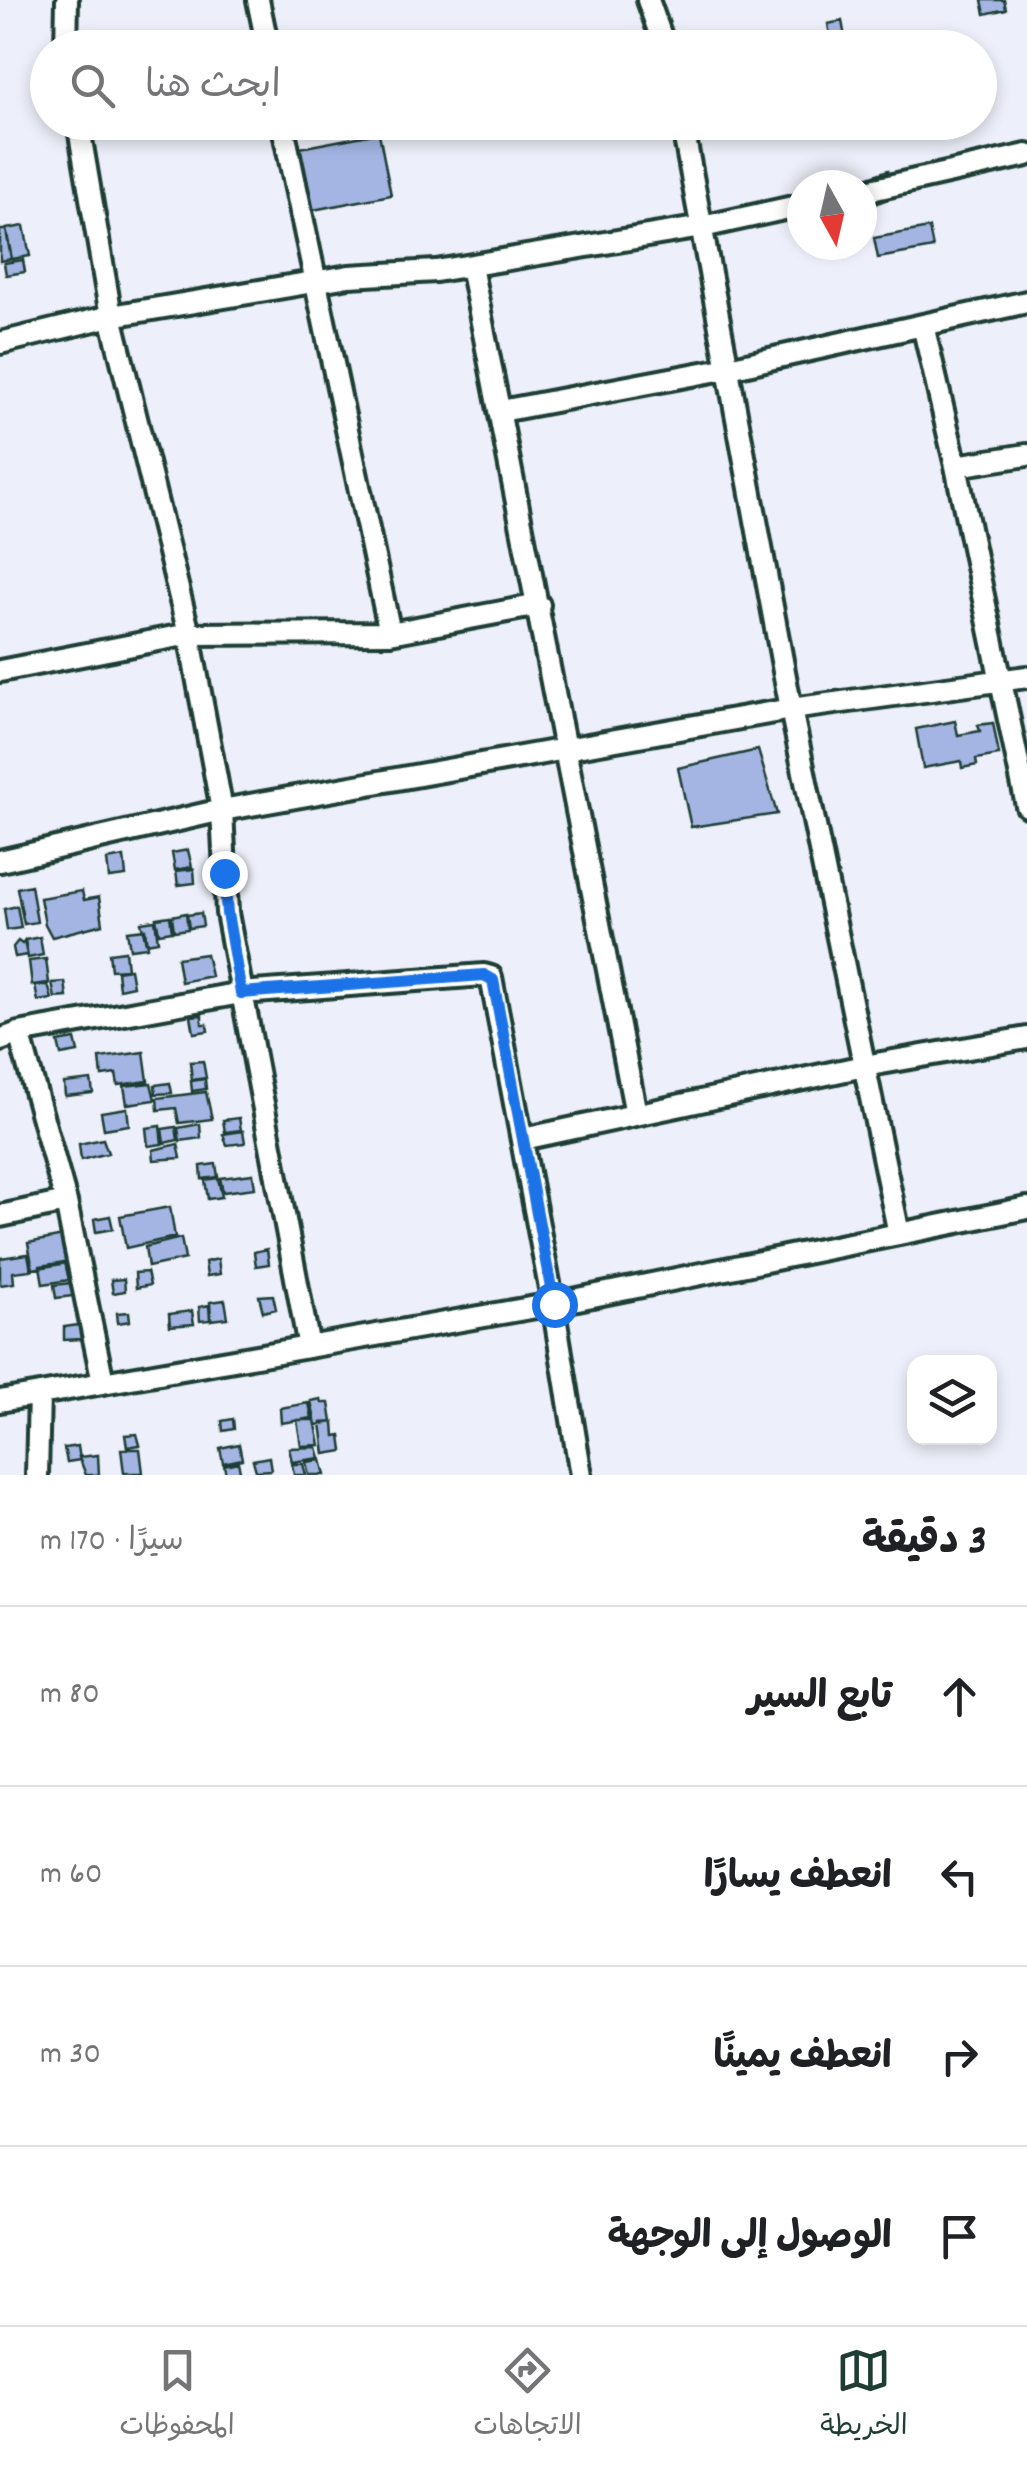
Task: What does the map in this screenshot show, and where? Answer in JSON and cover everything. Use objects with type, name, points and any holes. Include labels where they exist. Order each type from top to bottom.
[{"type":"street","points":[[66,30],[67,0]]},
{"type":"street","points":[[258,0],[264,30]]},
{"type":"street","points":[[648,0],[659,30]]},
{"type":"street","points":[[81,140],[111,316],[189,634],[222,810],[227,913],[309,1347]]},
{"type":"street","points":[[286,140],[390,633]]},
{"type":"street","points":[[685,140],[790,708],[899,1234]]},
{"type":"street","points":[[877,189],[1027,155]]},
{"type":"street","points":[[0,343],[111,316],[314,283],[472,266],[702,227],[787,208]]},
{"type":"street","points":[[472,266],[636,1114]]},
{"type":"street","points":[[500,411],[729,368],[1027,302]]},
{"type":"street","points":[[924,325],[1027,806]]},
{"type":"street","points":[[956,466],[1027,455]]},
{"type":"street","points":[[0,671],[189,634],[390,633],[539,606]]},
{"type":"street","points":[[0,861],[222,810],[790,708],[1027,677]]},
{"type":"street","points":[[103,1382],[66,1202],[10,1036],[241,993],[488,975],[493,980],[554,1304],[581,1475]]},
{"type":"street","points":[[523,1139],[864,1066],[1027,1038]]},
{"type":"street","points":[[0,1216],[66,1202]]},
{"type":"street","points":[[0,1400],[554,1304],[1027,1208]]},
{"type":"street","points":[[37,1475],[39,1394]]},
{"type":"building","points":[[982,0],[1004,0],[1006,9],[985,14]]},
{"type":"building","points":[[842,21],[844,30],[829,30],[828,24]]},
{"type":"building","points":[[342,140],[380,140],[391,195],[313,210],[300,148]]},
{"type":"building","points":[[888,170],[897,195],[877,203],[877,174]]},
{"type":"building","points":[[24,226],[30,256],[12,259],[6,229]]},
{"type":"building","points":[[929,228],[933,248],[878,258],[877,237]]},
{"type":"building","points":[[0,230],[6,230],[11,259],[0,261]]},
{"type":"building","points":[[23,260],[25,272],[6,275],[4,263]]},
{"type":"building","points":[[955,721],[958,735],[980,731],[978,725],[993,723],[999,755],[976,759],[977,765],[962,768],[961,761],[923,768],[916,729]]},
{"type":"building","points":[[758,750],[777,814],[691,827],[678,768]]},
{"type":"building","points":[[188,850],[192,867],[175,870],[172,853]]},
{"type":"building","points":[[124,857],[126,876],[109,878],[107,860]]},
{"type":"building","points":[[194,869],[195,883],[178,885],[176,871]]},
{"type":"building","points":[[31,885],[37,922],[24,924],[17,888]]},
{"type":"building","points":[[82,891],[84,900],[99,897],[103,924],[52,937],[40,898]]},
{"type":"building","points":[[17,906],[21,928],[7,930],[4,909]]},
{"type":"building","points":[[186,913],[188,929],[174,931],[172,916]]},
{"type":"building","points":[[201,913],[203,926],[189,928],[187,915]]},
{"type":"building","points":[[170,916],[172,931],[159,933],[156,918]]},
{"type":"building","points":[[155,920],[158,941],[146,943],[141,922]]},
{"type":"building","points":[[145,929],[147,947],[130,949],[127,931]]},
{"type":"building","points":[[40,937],[43,955],[28,958],[25,940]]},
{"type":"building","points":[[24,941],[27,955],[15,957],[13,947]]},
{"type":"building","points":[[125,951],[127,969],[111,970],[109,953]]},
{"type":"building","points":[[206,954],[211,976],[181,982],[177,958]]},
{"type":"building","points":[[46,959],[49,983],[32,985],[29,961]]},
{"type":"building","points":[[130,969],[133,986],[119,989],[117,971]]},
{"type":"building","points":[[65,982],[67,997],[55,998],[52,983]]},
{"type":"building","points":[[48,985],[52,999],[38,1001],[35,986]]},
{"type":"building","points":[[202,1015],[202,1024],[207,1024],[208,1031],[194,1033],[191,1016]]},
{"type":"building","points":[[75,1039],[78,1052],[61,1055],[58,1042]]},
{"type":"building","points":[[144,1052],[148,1081],[118,1085],[116,1074],[102,1076],[100,1058]]},
{"type":"building","points":[[203,1061],[206,1078],[192,1080],[190,1062]]},
{"type":"building","points":[[205,1079],[206,1089],[192,1091],[191,1081]]},
{"type":"building","points":[[91,1080],[93,1093],[65,1096],[64,1083]]},
{"type":"building","points":[[151,1083],[155,1100],[127,1104],[124,1086]]},
{"type":"building","points":[[170,1083],[172,1093],[156,1094],[155,1085]]},
{"type":"building","points":[[206,1092],[212,1119],[179,1123],[176,1108],[158,1110],[157,1098]]},
{"type":"building","points":[[127,1108],[129,1125],[104,1129],[101,1112]]},
{"type":"building","points":[[239,1118],[241,1130],[225,1132],[223,1120]]},
{"type":"building","points":[[200,1124],[201,1138],[180,1141],[178,1128]]},
{"type":"building","points":[[160,1126],[162,1144],[148,1146],[146,1128]]},
{"type":"building","points":[[176,1127],[178,1140],[164,1143],[162,1129]]},
{"type":"building","points":[[243,1131],[245,1143],[227,1145],[223,1134]]},
{"type":"building","points":[[103,1139],[108,1153],[81,1160],[79,1144]]},
{"type":"building","points":[[178,1144],[181,1158],[154,1160],[153,1150]]},
{"type":"building","points":[[216,1164],[218,1177],[202,1179],[201,1166]]},
{"type":"building","points":[[253,1174],[255,1188],[223,1192],[220,1178]]},
{"type":"building","points":[[218,1178],[222,1197],[208,1199],[205,1180]]},
{"type":"building","points":[[170,1207],[175,1237],[126,1248],[120,1216]]},
{"type":"building","points":[[110,1216],[113,1229],[96,1232],[94,1219]]},
{"type":"building","points":[[63,1236],[67,1263],[33,1269],[28,1243]]},
{"type":"building","points":[[181,1238],[185,1259],[148,1267],[145,1247]]},
{"type":"building","points":[[267,1249],[269,1264],[256,1266],[254,1252]]},
{"type":"building","points":[[28,1254],[31,1270],[13,1272],[14,1283],[0,1285],[0,1258]]},
{"type":"building","points":[[218,1259],[220,1274],[207,1276],[205,1262]]},
{"type":"building","points":[[65,1262],[69,1280],[43,1284],[40,1266]]},
{"type":"building","points":[[147,1272],[150,1285],[136,1288],[135,1273]]},
{"type":"building","points":[[124,1279],[125,1291],[113,1293],[111,1280]]},
{"type":"building","points":[[71,1283],[73,1296],[56,1298],[54,1285]]},
{"type":"building","points":[[273,1295],[276,1309],[263,1312],[259,1296]]},
{"type":"building","points":[[225,1300],[228,1318],[211,1320],[210,1302]]},
{"type":"building","points":[[209,1305],[210,1320],[200,1321],[199,1307]]},
{"type":"building","points":[[192,1311],[194,1324],[170,1326],[169,1314]]},
{"type":"building","points":[[129,1312],[130,1321],[118,1323],[117,1313]]},
{"type":"building","points":[[79,1325],[81,1339],[64,1340],[64,1327]]},
{"type":"building","points":[[321,1399],[322,1403],[329,1403],[332,1422],[316,1425],[311,1401]]},
{"type":"building","points":[[309,1403],[312,1418],[281,1423],[280,1408]]},
{"type":"building","points":[[233,1419],[234,1429],[223,1431],[222,1421]]},
{"type":"building","points":[[297,1420],[315,1420],[320,1445],[301,1446]]},
{"type":"building","points":[[334,1422],[335,1436],[341,1435],[343,1451],[325,1454],[321,1423]]},
{"type":"building","points":[[137,1434],[140,1445],[127,1447],[125,1435]]},
{"type":"building","points":[[239,1444],[242,1459],[223,1463],[220,1448]]},
{"type":"building","points":[[78,1446],[80,1460],[67,1462],[64,1448]]},
{"type":"building","points":[[317,1447],[320,1458],[292,1462],[289,1448]]},
{"type":"building","points":[[121,1449],[140,1449],[143,1473],[124,1473]]},
{"type":"building","points":[[98,1455],[99,1475],[86,1475],[79,1457]]},
{"type":"building","points":[[269,1457],[271,1470],[256,1471],[253,1460]]},
{"type":"building","points":[[321,1460],[325,1475],[309,1475],[306,1462]]},
{"type":"building","points":[[238,1462],[241,1475],[226,1475],[224,1465]]},
{"type":"building","points":[[292,1464],[303,1464],[306,1475],[294,1475]]},
{"type":"route","points":[[224,873],[241,993],[484,975],[493,980],[554,1304]]}]
